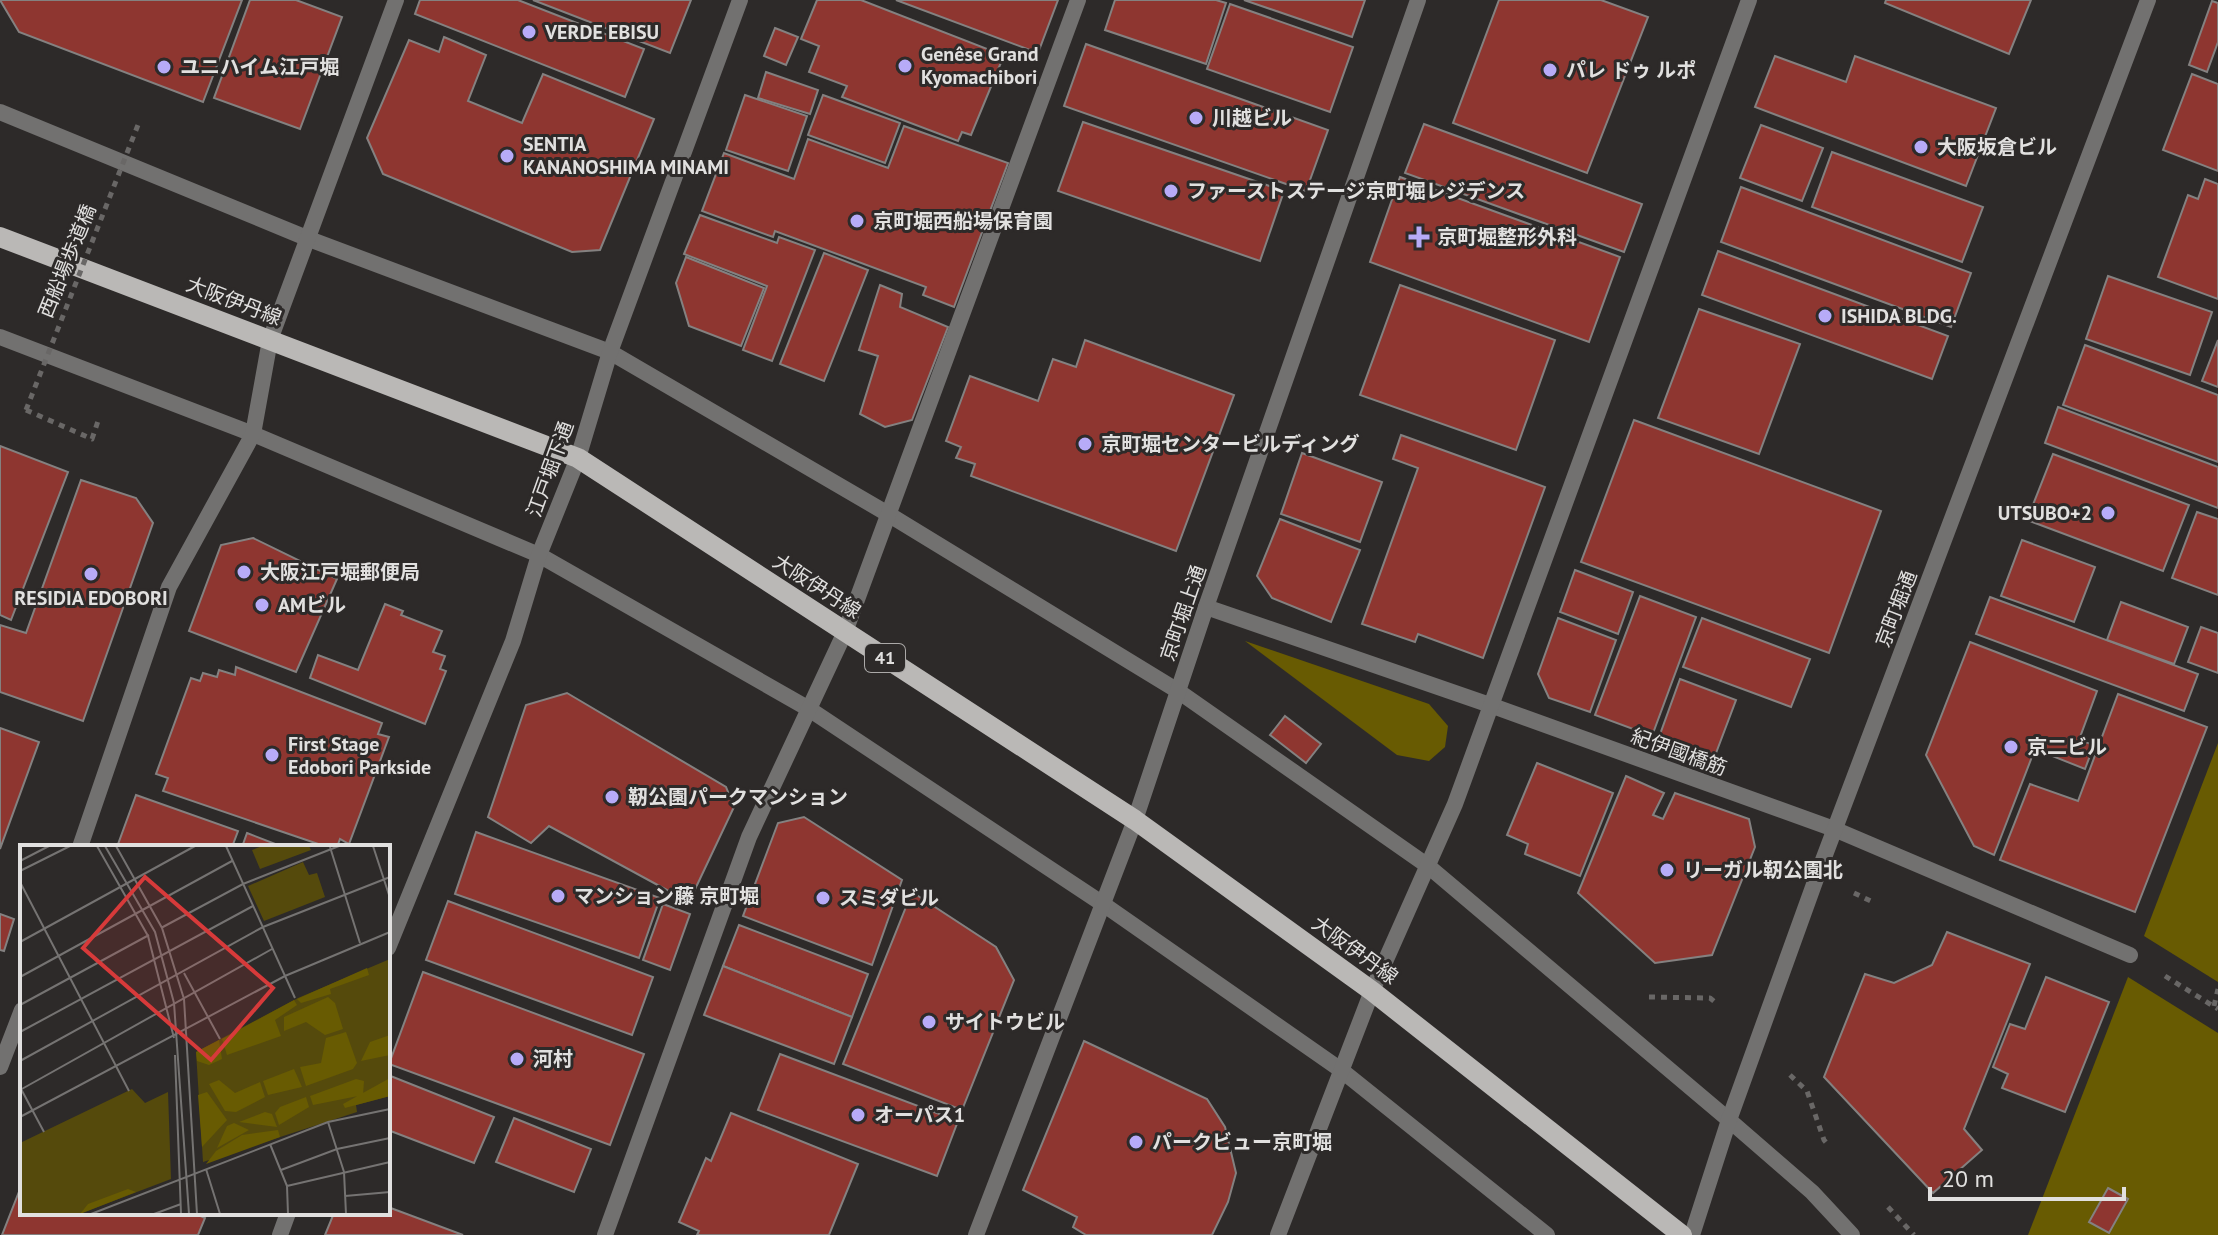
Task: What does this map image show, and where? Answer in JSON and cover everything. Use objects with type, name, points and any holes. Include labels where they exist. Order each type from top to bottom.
[{"type":"main road","name":"大阪伊丹線","points":[[0,237],[578,458],[1135,820],[1372,991],[1682,1235]]},
{"type":"street","points":[[81,845],[169,587],[253,434],[270,340],[396,0]]},
{"type":"street","name":"江戸堀下通","points":[[390,943],[513,641],[539,555],[578,458],[610,352],[740,0]]},
{"type":"street","points":[[605,1235],[749,837],[845,632],[1078,0]]},
{"type":"street","name":"京町堀上通","points":[[976,1235],[1135,820],[1418,0]]},
{"type":"street","points":[[1278,1235],[1372,991],[1455,804],[1749,0]]},
{"type":"street","name":"京町堀通","points":[[1692,1235],[1729,1120],[1834,829],[2148,0]]},
{"type":"street","points":[[0,112],[309,239],[610,352],[888,514],[1178,691],[1428,866],[1812,1192],[1852,1235]]},
{"type":"street","points":[[0,337],[253,434],[539,555],[809,709],[1103,904],[1341,1070],[1547,1235]]},
{"type":"street","name":"紀伊國橋筋","points":[[1206,607],[1834,829],[2130,955]]},
{"type":"street","points":[[0,1067],[20,1015]]},
{"type":"street","points":[[280,1235],[287,1215]]},
{"type":"path","name":"西船場歩道橋","points":[[85,414],[98,419],[92,439],[26,410],[138,125]]},
{"type":"path","points":[[2130,955],[2216,1007],[2218,989]]},
{"type":"path","points":[[1647,997],[1710,998],[1716,1003]]},
{"type":"path","points":[[1807,1091],[1824,1140]]},
{"type":"shaded area","points":[[1245,641],[1429,704],[1448,726],[1445,747],[1429,761],[1397,755]]},
{"type":"shaded area","points":[[2218,743],[2218,982],[2144,936]]},
{"type":"shaded area","points":[[2128,977],[2218,1033],[2218,1235],[2028,1235]]},
{"type":"building","name":"ユニハイム江戸堀","points":[[0,0],[242,0],[203,102],[19,32]]},
{"type":"building","points":[[250,0],[296,0],[342,17],[300,129],[214,98]]},
{"type":"building","name":"VERDE EBISU","points":[[420,0],[518,0],[644,49],[625,97],[415,14]]},
{"type":"building","points":[[533,0],[691,0],[670,53]]},
{"type":"building","name":"Genêse Grand Kyomachibori","points":[[817,0],[861,0],[995,52],[993,57],[1002,60],[971,135],[962,132],[958,141],[842,97],[847,86],[809,72],[819,46],[801,39]]},
{"type":"building","points":[[896,0],[1058,0],[1038,53]]},
{"type":"building","points":[[1115,0],[1216,0],[1226,3],[1206,64],[1105,30]]},
{"type":"building","points":[[1244,0],[1365,0],[1352,37]]},
{"type":"building","name":"パレ ドゥ ルポ","points":[[1499,0],[1601,0],[1648,17],[1587,173],[1453,123]]},
{"type":"building","points":[[1886,0],[2031,0],[2009,54],[1885,3]]},
{"type":"building","points":[[2212,1],[2218,3],[2218,42],[2207,72],[2189,65]]},
{"type":"building","points":[[1230,4],[1353,47],[1330,112],[1207,69]]},
{"type":"building","points":[[775,28],[798,37],[786,65],[764,56]]},
{"type":"building","name":"SENTIA KANANOSHIMA MINAMI","points":[[444,37],[486,55],[468,101],[522,123],[543,74],[654,119],[600,250],[572,252],[383,174],[367,138],[409,40],[439,52]]},
{"type":"building","name":"川越ビル","points":[[1086,44],[1328,130],[1306,191],[1064,106]]},
{"type":"building","name":"大阪坂倉ビル","points":[[1775,56],[1846,82],[1855,56],[1996,108],[1966,186],[1755,107]]},
{"type":"building","points":[[766,72],[818,90],[810,114],[758,98]]},
{"type":"building","points":[[2192,74],[2218,84],[2218,171],[2163,150]]},
{"type":"building","points":[[745,95],[807,116],[788,171],[726,150]]},
{"type":"building","points":[[823,95],[900,123],[885,163],[808,135]]},
{"type":"building","name":"ファーストステージ京町堀レジデンス","points":[[1083,122],[1284,191],[1260,261],[1058,191]]},
{"type":"building","points":[[1424,124],[1642,204],[1624,252],[1405,173]]},
{"type":"building","points":[[1761,125],[1823,148],[1802,201],[1740,178]]},
{"type":"building","name":"京町堀西船場保育園","points":[[904,126],[1008,163],[954,307],[923,295],[926,287],[775,231],[773,237],[702,211],[724,153],[794,179],[808,139],[888,168]]},
{"type":"building","points":[[1832,152],[1983,207],[1962,262],[1812,207]]},
{"type":"building","points":[[1400,177],[1620,257],[1589,342],[1370,262]]},
{"type":"building","points":[[2205,179],[2218,184],[2218,299],[2158,277],[2188,195],[2198,199]]},
{"type":"building","points":[[1741,187],[1971,273],[1951,327],[1721,242]]},
{"type":"building","points":[[700,215],[777,243],[779,237],[815,250],[772,361],[743,350],[767,286],[684,254]]},
{"type":"building","name":"ISHIDA BLDG.","points":[[1718,251],[1948,336],[1932,379],[1702,295]]},
{"type":"building","points":[[824,253],[868,270],[824,381],[780,364]]},
{"type":"building","points":[[686,257],[764,288],[741,346],[689,326],[676,283]]},
{"type":"building","points":[[2108,276],[2212,312],[2190,375],[2086,339]]},
{"type":"building","points":[[880,285],[902,294],[900,307],[948,327],[912,420],[885,427],[860,414],[878,356],[859,350]]},
{"type":"building","points":[[1400,285],[1555,340],[1516,450],[1360,395]]},
{"type":"building","points":[[1699,309],[1800,344],[1759,454],[1658,418]]},
{"type":"building","name":"京町堀センタービルディング","points":[[1085,340],[1234,395],[1176,551],[971,476],[975,464],[956,458],[961,447],[946,441],[970,376],[1038,401],[1053,359],[1076,367]]},
{"type":"building","points":[[2218,340],[2218,387],[2202,381]]},
{"type":"building","points":[[2085,345],[2218,395],[2218,462],[2063,405]]},
{"type":"building","points":[[2058,407],[2218,467],[2218,508],[2045,443]]},
{"type":"building","points":[[1634,420],[1881,511],[1829,653],[1581,562]]},
{"type":"building","points":[[1401,435],[1545,487],[1483,658],[1418,634],[1415,642],[1362,624],[1418,468],[1393,459]]},
{"type":"building","points":[[0,446],[68,472],[11,620],[0,615]]},
{"type":"building","points":[[1302,453],[1382,482],[1360,542],[1281,514]]},
{"type":"building","name":"UTSUBO+2","points":[[2053,454],[2189,505],[2163,571],[2027,520]]},
{"type":"building","name":"RESIDIA EDOBORI","points":[[81,480],[136,498],[153,523],[83,721],[0,692],[0,625],[26,633]]},
{"type":"building","points":[[2197,512],[2218,519],[2218,595],[2172,578]]},
{"type":"building","points":[[1280,519],[1360,550],[1331,622],[1272,598],[1257,576]]},
{"type":"building","name":"AMビル","points":[[253,538],[337,579],[296,672],[189,631],[221,545]]},
{"type":"building","points":[[2022,540],[2095,567],[2074,622],[2001,596]]},
{"type":"building","points":[[1575,570],[1633,592],[1618,634],[1560,612]]},
{"type":"building","points":[[1640,596],[1696,617],[1652,736],[1595,715]]},
{"type":"building","points":[[1990,597],[2198,674],[2184,711],[1976,634]]},
{"type":"building","points":[[2121,602],[2188,627],[2174,664],[2107,640]]},
{"type":"building","points":[[385,604],[403,611],[401,615],[442,631],[433,652],[445,656],[440,669],[446,671],[425,724],[310,678],[318,655],[358,670]]},
{"type":"building","points":[[1558,618],[1616,640],[1590,712],[1549,698],[1538,674]]},
{"type":"building","points":[[1702,618],[1810,659],[1791,707],[1683,667]]},
{"type":"building","points":[[2201,627],[2218,633],[2218,673],[2188,662]]},
{"type":"building","name":"京二ビル","points":[[1970,642],[2097,691],[2079,740],[2094,745],[2085,769],[2035,749],[1994,855],[1974,846],[1926,755]]},
{"type":"building","name":"First Stage Edobori Parkside","points":[[236,667],[382,723],[378,734],[389,737],[349,844],[340,839],[338,845],[321,845],[163,791],[168,778],[156,774],[191,678],[200,681],[203,673],[217,677],[219,670],[235,675]]},
{"type":"building","points":[[1680,679],[1736,700],[1713,761],[1658,740]]},
{"type":"building","name":"靭公園パークマンション","points":[[567,693],[726,787],[734,807],[689,902],[549,826],[531,843],[488,817],[526,705]]},
{"type":"building","points":[[2118,694],[2207,727],[2135,912],[2000,860],[2030,784],[2078,801]]},
{"type":"building","points":[[1285,716],[1321,744],[1306,763],[1270,735]]},
{"type":"building","points":[[0,728],[39,742],[0,849]]},
{"type":"building","points":[[1537,763],[1613,793],[1580,876],[1525,854],[1528,844],[1507,835]]},
{"type":"building","name":"リーガル靭公園北","points":[[1626,776],[1664,793],[1653,815],[1663,819],[1675,793],[1749,819],[1755,847],[1712,955],[1655,963],[1578,893]]},
{"type":"building","points":[[136,795],[238,831],[233,845],[118,845]]},
{"type":"building","name":"スミダビル","points":[[804,817],[902,880],[872,965],[743,916],[778,823]]},
{"type":"building","name":"マンション藤 京町堀","points":[[476,832],[660,898],[639,958],[455,894]]},
{"type":"building","points":[[247,833],[278,845],[243,845]]},
{"type":"building","name":"サイトウビル","points":[[912,892],[996,947],[1014,980],[962,1110],[843,1064]]},
{"type":"building","points":[[448,901],[653,977],[632,1035],[426,960]]},
{"type":"building","points":[[663,904],[690,914],[670,970],[643,960]]},
{"type":"building","points":[[0,914],[14,919],[4,951],[0,950]]},
{"type":"building","points":[[739,925],[868,974],[852,1017],[723,966]]},
{"type":"building","points":[[1947,932],[2030,964],[1964,1129],[1982,1150],[1933,1193],[1824,1077],[1865,974],[1894,983],[1932,965]]},
{"type":"building","points":[[723,966],[852,1017],[834,1064],[704,1015]]},
{"type":"building","name":"河村","points":[[423,972],[644,1054],[610,1145],[390,1064]]},
{"type":"building","points":[[2046,977],[2109,1002],[2065,1112],[2002,1088],[2008,1074],[1993,1067],[2010,1024],[2025,1029]]},
{"type":"building","name":"パークビュー京町堀","points":[[1084,1041],[1207,1099],[1225,1127],[1236,1173],[1228,1202],[1212,1235],[1086,1235],[1073,1227],[1077,1217],[1023,1190]]},
{"type":"building","name":"オーパス1","points":[[780,1054],[958,1121],[937,1176],[758,1110]]},
{"type":"building","points":[[390,1076],[494,1117],[474,1163],[390,1131]]},
{"type":"building","points":[[731,1113],[858,1164],[829,1235],[697,1235],[699,1231],[679,1222],[706,1158],[711,1161]]},
{"type":"building","points":[[514,1118],[591,1149],[574,1192],[496,1162]]},
{"type":"building","points":[[2108,1188],[2128,1199],[2109,1233],[2089,1222]]},
{"type":"building","points":[[20,1189],[20,1215],[198,1215],[205,1218],[198,1235],[2,1235]]},
{"type":"building","points":[[390,1208],[463,1235],[325,1235],[333,1215],[390,1215]]},
{"type":"place","name":"VERDE EBISU","points":[[529,32]]},
{"type":"place","name":"Genêse Grand Kyomachibori","points":[[905,66]]},
{"type":"place","name":"ユニハイム江戸堀","points":[[164,67]]},
{"type":"place","name":"パレ ドゥ ルポ","points":[[1550,70]]},
{"type":"place","name":"川越ビル","points":[[1196,118]]},
{"type":"place","name":"大阪坂倉ビル","points":[[1921,147]]},
{"type":"place","name":"SENTIA KANANOSHIMA MINAMI","points":[[507,156]]},
{"type":"place","name":"ファーストステージ京町堀レジデンス","points":[[1171,191]]},
{"type":"place","name":"京町堀西船場保育園","points":[[857,221]]},
{"type":"place","name":"京町堀整形外科","points":[[1419,237]]},
{"type":"place","name":"ISHIDA BLDG.","points":[[1825,316]]},
{"type":"place","name":"京町堀センタービルディング","points":[[1085,444]]},
{"type":"place","name":"UTSUBO+2","points":[[2108,513]]},
{"type":"place","name":"大阪江戸堀郵便局","points":[[244,572]]},
{"type":"place","name":"RESIDIA EDOBORI","points":[[91,574]]},
{"type":"place","name":"AMビル","points":[[262,605]]},
{"type":"place","name":"京二ビル","points":[[2011,747]]},
{"type":"place","name":"First Stage Edobori Parkside","points":[[272,755]]},
{"type":"place","name":"靭公園パークマンション","points":[[612,797]]},
{"type":"place","name":"リーガル靭公園北","points":[[1667,870]]},
{"type":"place","name":"マンション藤 京町堀","points":[[558,896]]},
{"type":"place","name":"スミダビル","points":[[823,898]]},
{"type":"place","name":"サイトウビル","points":[[929,1022]]},
{"type":"place","name":"河村","points":[[517,1059]]},
{"type":"place","name":"オーパス1","points":[[858,1115]]},
{"type":"place","name":"パークビュー京町堀","points":[[1136,1142]]}]
